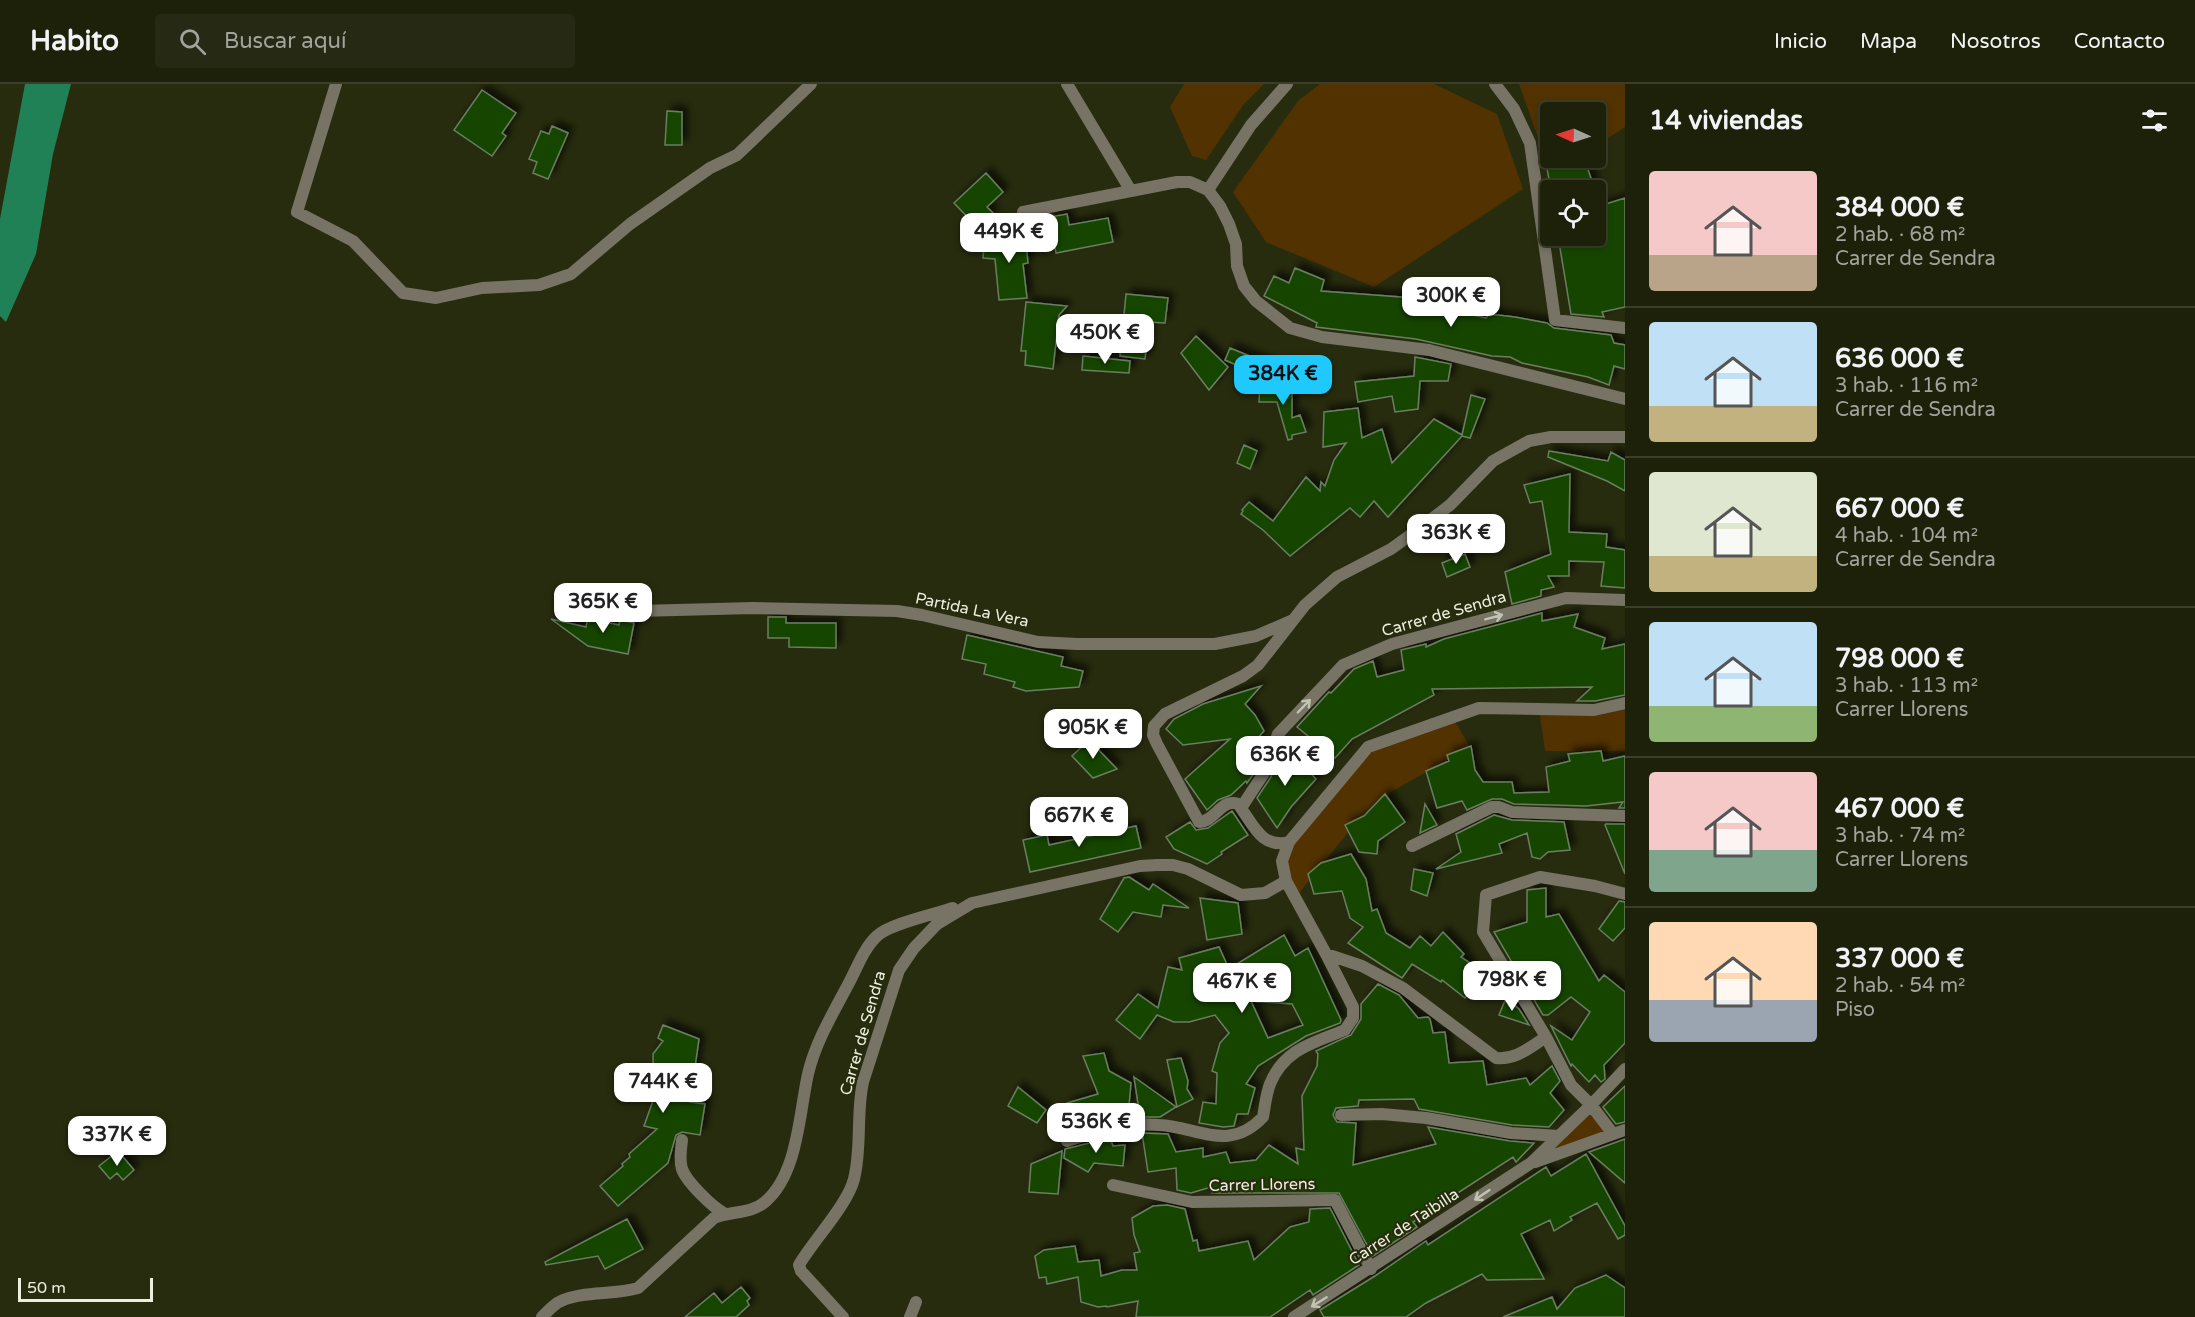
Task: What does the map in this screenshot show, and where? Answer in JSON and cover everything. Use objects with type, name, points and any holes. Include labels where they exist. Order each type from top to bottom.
[{"type":"street","points":[[336,84],[297,212],[353,241],[403,292],[436,298],[482,288],[539,285],[571,274],[630,224],[710,168],[737,155],[811,84]]},
{"type":"street","points":[[1067,84],[1131,191]]},
{"type":"street","points":[[1208,190],[1251,125],[1287,84]]},
{"type":"street","points":[[1495,84],[1514,109],[1530,142],[1555,320],[1625,328]]},
{"type":"street","points":[[1023,212],[1177,182],[1190,182],[1208,190],[1220,206],[1236,244],[1237,266],[1244,286],[1256,301],[1290,328],[1322,337],[1429,350],[1625,399]]},
{"type":"street","points":[[1289,842],[1271,844],[1263,839],[1241,808],[1234,802],[1229,803],[1207,821],[1199,822],[1156,744],[1153,735],[1154,726],[1165,714],[1178,706],[1243,676],[1267,654],[1305,605],[1337,578],[1391,549],[1420,528],[1450,505],[1493,461],[1529,441],[1551,437],[1625,437]]},
{"type":"street","name":"Carrer de Sendra","points":[[1241,808],[1264,773],[1278,734],[1343,665],[1392,644],[1566,598],[1625,600]]},
{"type":"street","name":"Partida La Vera","points":[[638,611],[753,608],[897,611],[1038,642],[1077,644],[1215,644],[1256,636],[1294,619]]},
{"type":"street","points":[[1067,1141],[1102,1131],[1136,1125],[1158,1124],[1183,1128],[1205,1136],[1220,1137],[1244,1132],[1263,1117],[1269,1086],[1284,1059],[1294,1051],[1345,1030],[1353,1018],[1353,1007],[1286,881],[1282,861],[1289,842],[1368,747],[1479,708],[1594,710],[1625,704]]},
{"type":"street","points":[[1412,846],[1492,807],[1512,812],[1625,816]]},
{"type":"street","name":"Carrer de Sendra","points":[[542,1317],[561,1301],[638,1288],[707,1224],[724,1214],[754,1209],[765,1203],[785,1175],[799,1125],[808,1074],[816,1046],[865,952],[877,935],[893,927],[972,903],[1140,866],[1173,865],[1188,869],[1241,895],[1264,893],[1286,881]]},
{"type":"street","points":[[1531,1163],[1619,1132],[1571,1085],[1546,1037],[1483,932],[1486,895],[1540,877],[1595,886],[1625,894]]},
{"type":"street","name":"Carrer de Sendra","points":[[843,1317],[799,1265],[850,1190],[856,1162],[859,1098],[899,970],[914,948],[937,924],[972,903]]},
{"type":"street","points":[[1326,954],[1362,966],[1403,988],[1496,1058],[1515,1057],[1546,1037]]},
{"type":"street","points":[[1531,1163],[1625,1070]]},
{"type":"street","points":[[1341,1115],[1382,1114],[1426,1118],[1511,1133],[1558,1136]]},
{"type":"street","points":[[682,1140],[683,1173],[716,1209],[724,1214]]},
{"type":"street","name":"Carrer de Taibilla","points":[[1294,1317],[1531,1163]]},
{"type":"street","name":"Carrer Llorens","points":[[1113,1185],[1192,1202],[1335,1200],[1371,1269]]},
{"type":"street","points":[[910,1317],[916,1302]]},
{"type":"shaded area","points":[[25,84],[71,84],[53,154],[36,254],[6,322],[0,316],[0,219]]},
{"type":"shaded area","points":[[1184,84],[1264,84],[1244,104],[1206,160],[1192,156],[1170,107]]},
{"type":"shaded area","points":[[1320,84],[1434,84],[1497,114],[1523,189],[1374,287],[1266,242],[1233,192],[1298,101]]},
{"type":"shaded area","points":[[1519,84],[1625,84],[1625,127],[1606,139],[1606,102],[1540,102],[1540,143]]},
{"type":"shaded area","points":[[1549,168],[1561,168],[1551,174]]},
{"type":"shaded area","points":[[1625,703],[1625,751],[1545,751],[1539,709]]},
{"type":"shaded area","points":[[1453,718],[1470,747],[1377,800],[1295,898],[1286,881],[1289,842],[1368,747]]},
{"type":"shaded area","points":[[1591,1105],[1613,1134],[1531,1163]]},
{"type":"building","points":[[482,90],[516,113],[502,133],[506,136],[492,156],[454,130]]},
{"type":"building","points":[[667,111],[682,112],[682,145],[665,145]]},
{"type":"building","points":[[552,126],[568,133],[548,179],[533,173],[537,162],[529,159],[541,131],[549,134]]},
{"type":"building","points":[[1547,168],[1587,168],[1592,180],[1549,180]]},
{"type":"building","points":[[986,173],[1003,192],[987,207],[993,213],[977,227],[954,203]]},
{"type":"building","points":[[1625,198],[1625,307],[1602,312],[1604,317],[1571,314],[1560,246],[1606,246],[1606,204]]},
{"type":"building","points":[[1067,214],[1069,225],[1108,218],[1113,242],[1056,253],[1050,217]]},
{"type":"building","points":[[1025,234],[1028,263],[1023,264],[1027,298],[999,300],[995,259],[983,258],[985,238]]},
{"type":"building","points":[[1295,268],[1324,280],[1321,291],[1428,299],[1456,307],[1456,312],[1486,318],[1489,314],[1515,317],[1547,323],[1554,328],[1611,335],[1614,343],[1625,345],[1625,369],[1614,366],[1609,385],[1588,377],[1522,363],[1510,357],[1492,356],[1416,339],[1316,327],[1317,323],[1264,296],[1274,276],[1289,283]]},
{"type":"building","points":[[1126,294],[1168,298],[1165,323],[1149,322],[1145,359],[1120,356]]},
{"type":"building","points":[[1026,302],[1067,306],[1059,315],[1053,369],[1025,365],[1026,351],[1021,351]]},
{"type":"building","points":[[1196,336],[1228,367],[1209,390],[1181,353]]},
{"type":"building","points":[[1230,348],[1269,364],[1264,377],[1225,360]]},
{"type":"building","points":[[1083,356],[1130,361],[1129,373],[1082,370]]},
{"type":"building","points":[[1415,357],[1451,364],[1448,381],[1420,381],[1418,409],[1395,412],[1392,396],[1358,402],[1355,382],[1414,376]]},
{"type":"building","points":[[1260,383],[1292,386],[1292,418],[1300,415],[1306,432],[1292,435],[1292,439],[1288,440],[1277,402],[1259,402]]},
{"type":"building","points":[[1471,395],[1485,399],[1470,438],[1462,436],[1388,517],[1374,501],[1360,517],[1350,508],[1290,556],[1263,530],[1241,514],[1249,502],[1273,521],[1306,477],[1320,491],[1321,482],[1325,486],[1334,460],[1346,443],[1323,447],[1324,412],[1358,408],[1362,438],[1382,429],[1392,463],[1434,419],[1462,435]]},
{"type":"building","points":[[1244,445],[1257,451],[1250,469],[1237,463]]},
{"type":"building","points":[[1549,451],[1608,461],[1611,452],[1625,460],[1625,491],[1607,481],[1548,457]]},
{"type":"building","points":[[1570,474],[1569,532],[1607,534],[1606,547],[1625,550],[1625,588],[1601,586],[1604,562],[1569,561],[1569,576],[1548,576],[1554,587],[1541,590],[1541,596],[1512,604],[1505,572],[1551,554],[1542,501],[1530,503],[1524,485]]},
{"type":"building","points":[[1465,554],[1470,567],[1447,577],[1442,563]]},
{"type":"building","points":[[1542,613],[1542,621],[1578,614],[1574,627],[1605,638],[1602,649],[1625,644],[1625,695],[1595,701],[1577,701],[1592,687],[1432,689],[1434,695],[1352,739],[1335,758],[1297,727],[1354,669],[1373,661],[1377,677],[1404,670],[1401,650],[1426,644],[1426,647],[1444,639]]},
{"type":"building","points":[[768,617],[786,617],[786,623],[836,623],[836,648],[789,647],[789,638],[768,638]]},
{"type":"building","points":[[588,618],[619,625],[620,620],[634,623],[628,654],[588,646],[551,619],[586,627]]},
{"type":"building","points":[[967,635],[1063,657],[1061,666],[1083,671],[1079,687],[1026,691],[1013,687],[1015,682],[984,674],[986,664],[962,659]]},
{"type":"building","points":[[1261,686],[1245,704],[1255,715],[1264,731],[1256,740],[1265,746],[1257,769],[1247,783],[1246,781],[1231,795],[1218,800],[1207,810],[1185,779],[1230,739],[1183,745],[1166,729],[1174,719],[1203,704]]},
{"type":"building","points":[[1089,740],[1117,769],[1093,778],[1072,756]]},
{"type":"building","points":[[1471,746],[1475,770],[1483,782],[1512,782],[1514,793],[1549,792],[1546,767],[1570,761],[1568,754],[1601,751],[1603,761],[1625,756],[1625,808],[1619,808],[1623,802],[1586,806],[1514,804],[1502,799],[1492,799],[1467,810],[1462,801],[1437,808],[1426,771],[1449,761],[1447,755]]},
{"type":"building","points":[[1287,748],[1316,779],[1291,807],[1277,828],[1257,798],[1271,777],[1279,755]]},
{"type":"building","points":[[1385,794],[1405,822],[1378,841],[1377,854],[1359,852],[1345,825],[1364,816]]},
{"type":"building","points":[[1425,804],[1437,825],[1420,833]]},
{"type":"building","points":[[1232,811],[1248,835],[1207,864],[1174,849],[1166,837],[1190,822],[1196,830],[1208,828]]},
{"type":"building","points":[[1494,815],[1512,820],[1564,822],[1570,850],[1548,852],[1540,859],[1532,857],[1527,833],[1499,844],[1502,853],[1436,869],[1461,852],[1456,834]]},
{"type":"building","points":[[1625,824],[1625,874],[1605,825]]},
{"type":"building","points":[[1136,826],[1141,848],[1030,872],[1023,840],[1047,835],[1049,845]]},
{"type":"building","points":[[1351,854],[1366,879],[1372,911],[1377,909],[1386,933],[1410,948],[1420,936],[1431,946],[1443,932],[1464,954],[1461,957],[1470,963],[1467,966],[1482,978],[1465,998],[1442,980],[1441,982],[1412,964],[1402,978],[1348,943],[1363,927],[1350,918],[1342,891],[1314,894],[1308,874],[1321,863]]},
{"type":"building","points":[[1414,869],[1433,873],[1427,896],[1411,890]]},
{"type":"building","points":[[1129,877],[1149,890],[1153,884],[1189,908],[1163,905],[1161,917],[1133,912],[1118,932],[1100,919],[1124,878]]},
{"type":"building","points":[[1546,888],[1546,917],[1559,914],[1599,981],[1604,975],[1625,992],[1625,1043],[1604,1065],[1605,1079],[1601,1082],[1595,1075],[1589,1082],[1572,1064],[1571,1066],[1551,1026],[1572,1040],[1590,1012],[1571,997],[1548,1015],[1543,1015],[1494,932],[1527,922],[1527,890]]},
{"type":"building","points":[[1200,898],[1238,903],[1242,934],[1207,940]]},
{"type":"building","points":[[1619,901],[1625,902],[1625,928],[1613,941],[1599,929]]},
{"type":"building","points":[[1284,935],[1295,956],[1308,948],[1341,1020],[1340,1023],[1306,1036],[1258,1066],[1246,1084],[1255,1088],[1248,1114],[1237,1114],[1234,1126],[1223,1127],[1199,1123],[1203,1102],[1216,1104],[1217,1073],[1212,1071],[1220,1043],[1229,1033],[1215,1015],[1189,1022],[1174,1022],[1157,1015],[1140,1039],[1116,1020],[1138,994],[1158,1008],[1168,967],[1182,970],[1179,958],[1219,947],[1229,969]],"holes":[[[1251,1001],[1292,1004],[1303,1025],[1268,1038]]]},
{"type":"building","points":[[1378,984],[1399,995],[1418,1018],[1428,1017],[1433,1033],[1445,1032],[1449,1063],[1483,1061],[1487,1085],[1526,1078],[1530,1085],[1552,1066],[1560,1081],[1550,1093],[1564,1110],[1549,1127],[1512,1125],[1419,1109],[1414,1099],[1359,1100],[1358,1106],[1336,1108],[1333,1115],[1337,1122],[1356,1123],[1353,1165],[1436,1144],[1428,1127],[1534,1143],[1516,1162],[1513,1157],[1413,1222],[1417,1227],[1373,1256],[1339,1193],[1212,1193],[1211,1187],[1191,1193],[1177,1190],[1176,1168],[1148,1172],[1142,1133],[1168,1134],[1176,1152],[1203,1148],[1203,1157],[1226,1152],[1230,1163],[1256,1160],[1269,1145],[1298,1164],[1296,1148],[1304,1150],[1302,1096],[1317,1066],[1316,1051],[1351,1035],[1361,1019],[1361,1004]]},
{"type":"building","points":[[1506,998],[1519,1009],[1529,1025],[1499,1015]]},
{"type":"building","points":[[663,1025],[699,1039],[690,1102],[705,1104],[700,1135],[682,1132],[676,1135],[668,1163],[618,1206],[600,1186],[623,1166],[622,1164],[630,1157],[629,1154],[657,1129],[644,1126],[654,1098],[653,1054],[663,1041],[658,1038]]},
{"type":"building","points":[[1104,1053],[1109,1071],[1131,1083],[1129,1105],[1105,1122],[1076,1130],[1067,1103],[1098,1094],[1083,1056]]},
{"type":"building","points":[[1181,1058],[1188,1081],[1187,1089],[1193,1099],[1177,1107],[1167,1060]]},
{"type":"building","points":[[1134,1077],[1176,1107],[1160,1117],[1140,1117]]},
{"type":"building","points":[[1625,1086],[1625,1122],[1616,1124],[1603,1107]]},
{"type":"building","points":[[1018,1087],[1046,1110],[1037,1123],[1008,1106]]},
{"type":"building","points":[[1110,1138],[1113,1146],[1125,1145],[1123,1166],[1094,1163],[1088,1172],[1064,1158],[1065,1149]]},
{"type":"building","points":[[1625,1139],[1625,1183],[1589,1152]]},
{"type":"building","points":[[118,1151],[134,1170],[123,1180],[117,1173],[110,1179],[99,1166]]},
{"type":"building","points":[[1062,1151],[1058,1194],[1029,1192],[1031,1164]]},
{"type":"building","points":[[1586,1154],[1625,1226],[1625,1235],[1618,1239],[1597,1203],[1570,1217],[1572,1220],[1554,1231],[1550,1220],[1521,1234],[1544,1279],[1487,1280],[1482,1274],[1426,1303],[1406,1317],[1324,1317],[1320,1310],[1426,1241],[1428,1245],[1546,1167],[1551,1176]]},
{"type":"building","points":[[1167,1205],[1185,1209],[1193,1241],[1197,1240],[1199,1251],[1248,1241],[1254,1260],[1290,1227],[1309,1222],[1310,1209],[1330,1208],[1359,1265],[1313,1295],[1310,1290],[1270,1317],[1136,1317],[1138,1301],[1098,1307],[1081,1302],[1078,1277],[1047,1284],[1046,1277],[1039,1278],[1035,1256],[1044,1250],[1075,1246],[1078,1262],[1099,1260],[1101,1276],[1122,1270],[1137,1270],[1134,1253],[1140,1252],[1134,1235],[1132,1218],[1153,1206]]},
{"type":"building","points":[[627,1219],[643,1249],[605,1269],[598,1256],[546,1265],[545,1262]]},
{"type":"building","points":[[1606,1275],[1625,1288],[1625,1317],[1503,1317],[1552,1297],[1557,1309],[1575,1288]]},
{"type":"building","points":[[741,1287],[750,1298],[747,1301],[749,1305],[736,1317],[685,1317],[714,1293],[722,1303]]}]
